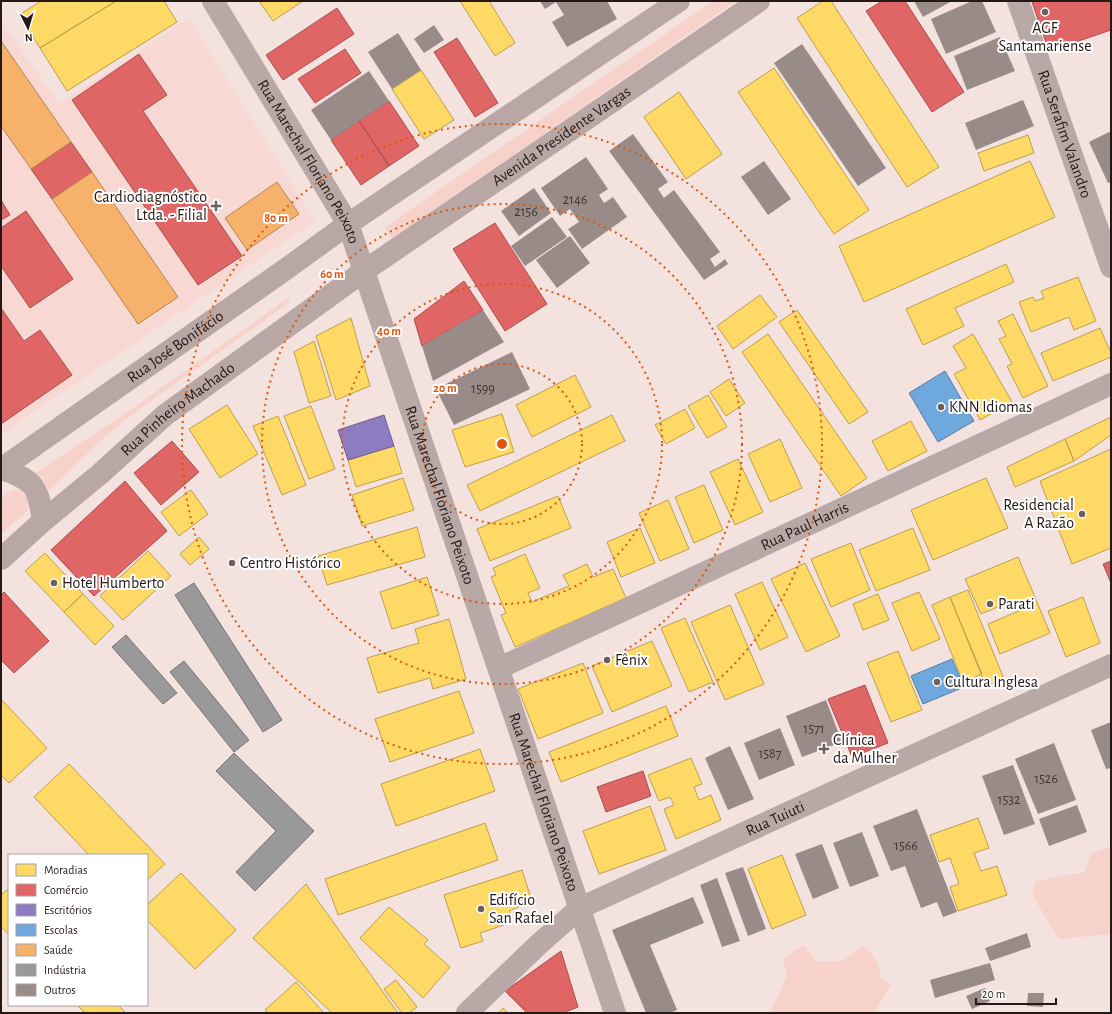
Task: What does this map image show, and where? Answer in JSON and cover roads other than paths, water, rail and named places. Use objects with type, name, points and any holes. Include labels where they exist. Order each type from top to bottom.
[{"type":"main road","points":[[348,224],[679,1]]},
{"type":"main road","name":"Avenida Presidente Vargas","points":[[364,271],[759,1]]},
{"type":"main road","name":"Rua José Bonifácio","points":[[1,469],[348,224]]},
{"type":"main road","name":"Rua Pinheiro Machado","points":[[1,559],[43,521],[100,474],[165,415],[364,271]]},
{"type":"main road","points":[[1,469],[22,476],[35,488],[41,504],[43,521]]},
{"type":"street","name":"Rua Marechal Floriano Peixoto","points":[[213,1],[348,224],[616,1013]]},
{"type":"street","name":"Rua Serafim Valandro","points":[[1018,1],[1111,267]]},
{"type":"street","name":"Rua Paul Harris","points":[[499,668],[1111,384]]},
{"type":"street","name":"Rua Tuiuti","points":[[467,1013],[539,944],[580,908],[1111,665]]},
{"type":"place","name":"AGF Santamariense","points":[[1045,12]]},
{"type":"place","name":"Cardiodiagnóstico Ltda. - Filial","points":[[216,206]]},
{"type":"place","name":"KNN Idiomas","points":[[941,407]]},
{"type":"place","name":"Residencial A Razão","points":[[1082,514]]},
{"type":"place","name":"Centro Histórico","points":[[232,563]]},
{"type":"place","name":"Hotel Humberto","points":[[54,583]]},
{"type":"place","name":"Parati","points":[[990,604]]},
{"type":"place","name":"Fênix","points":[[607,660]]},
{"type":"place","name":"Cultura Inglesa","points":[[937,682]]},
{"type":"place","name":"Clínica da Mulher","points":[[824,749]]},
{"type":"place","name":"Edifício San Rafael","points":[[481,909]]}]
